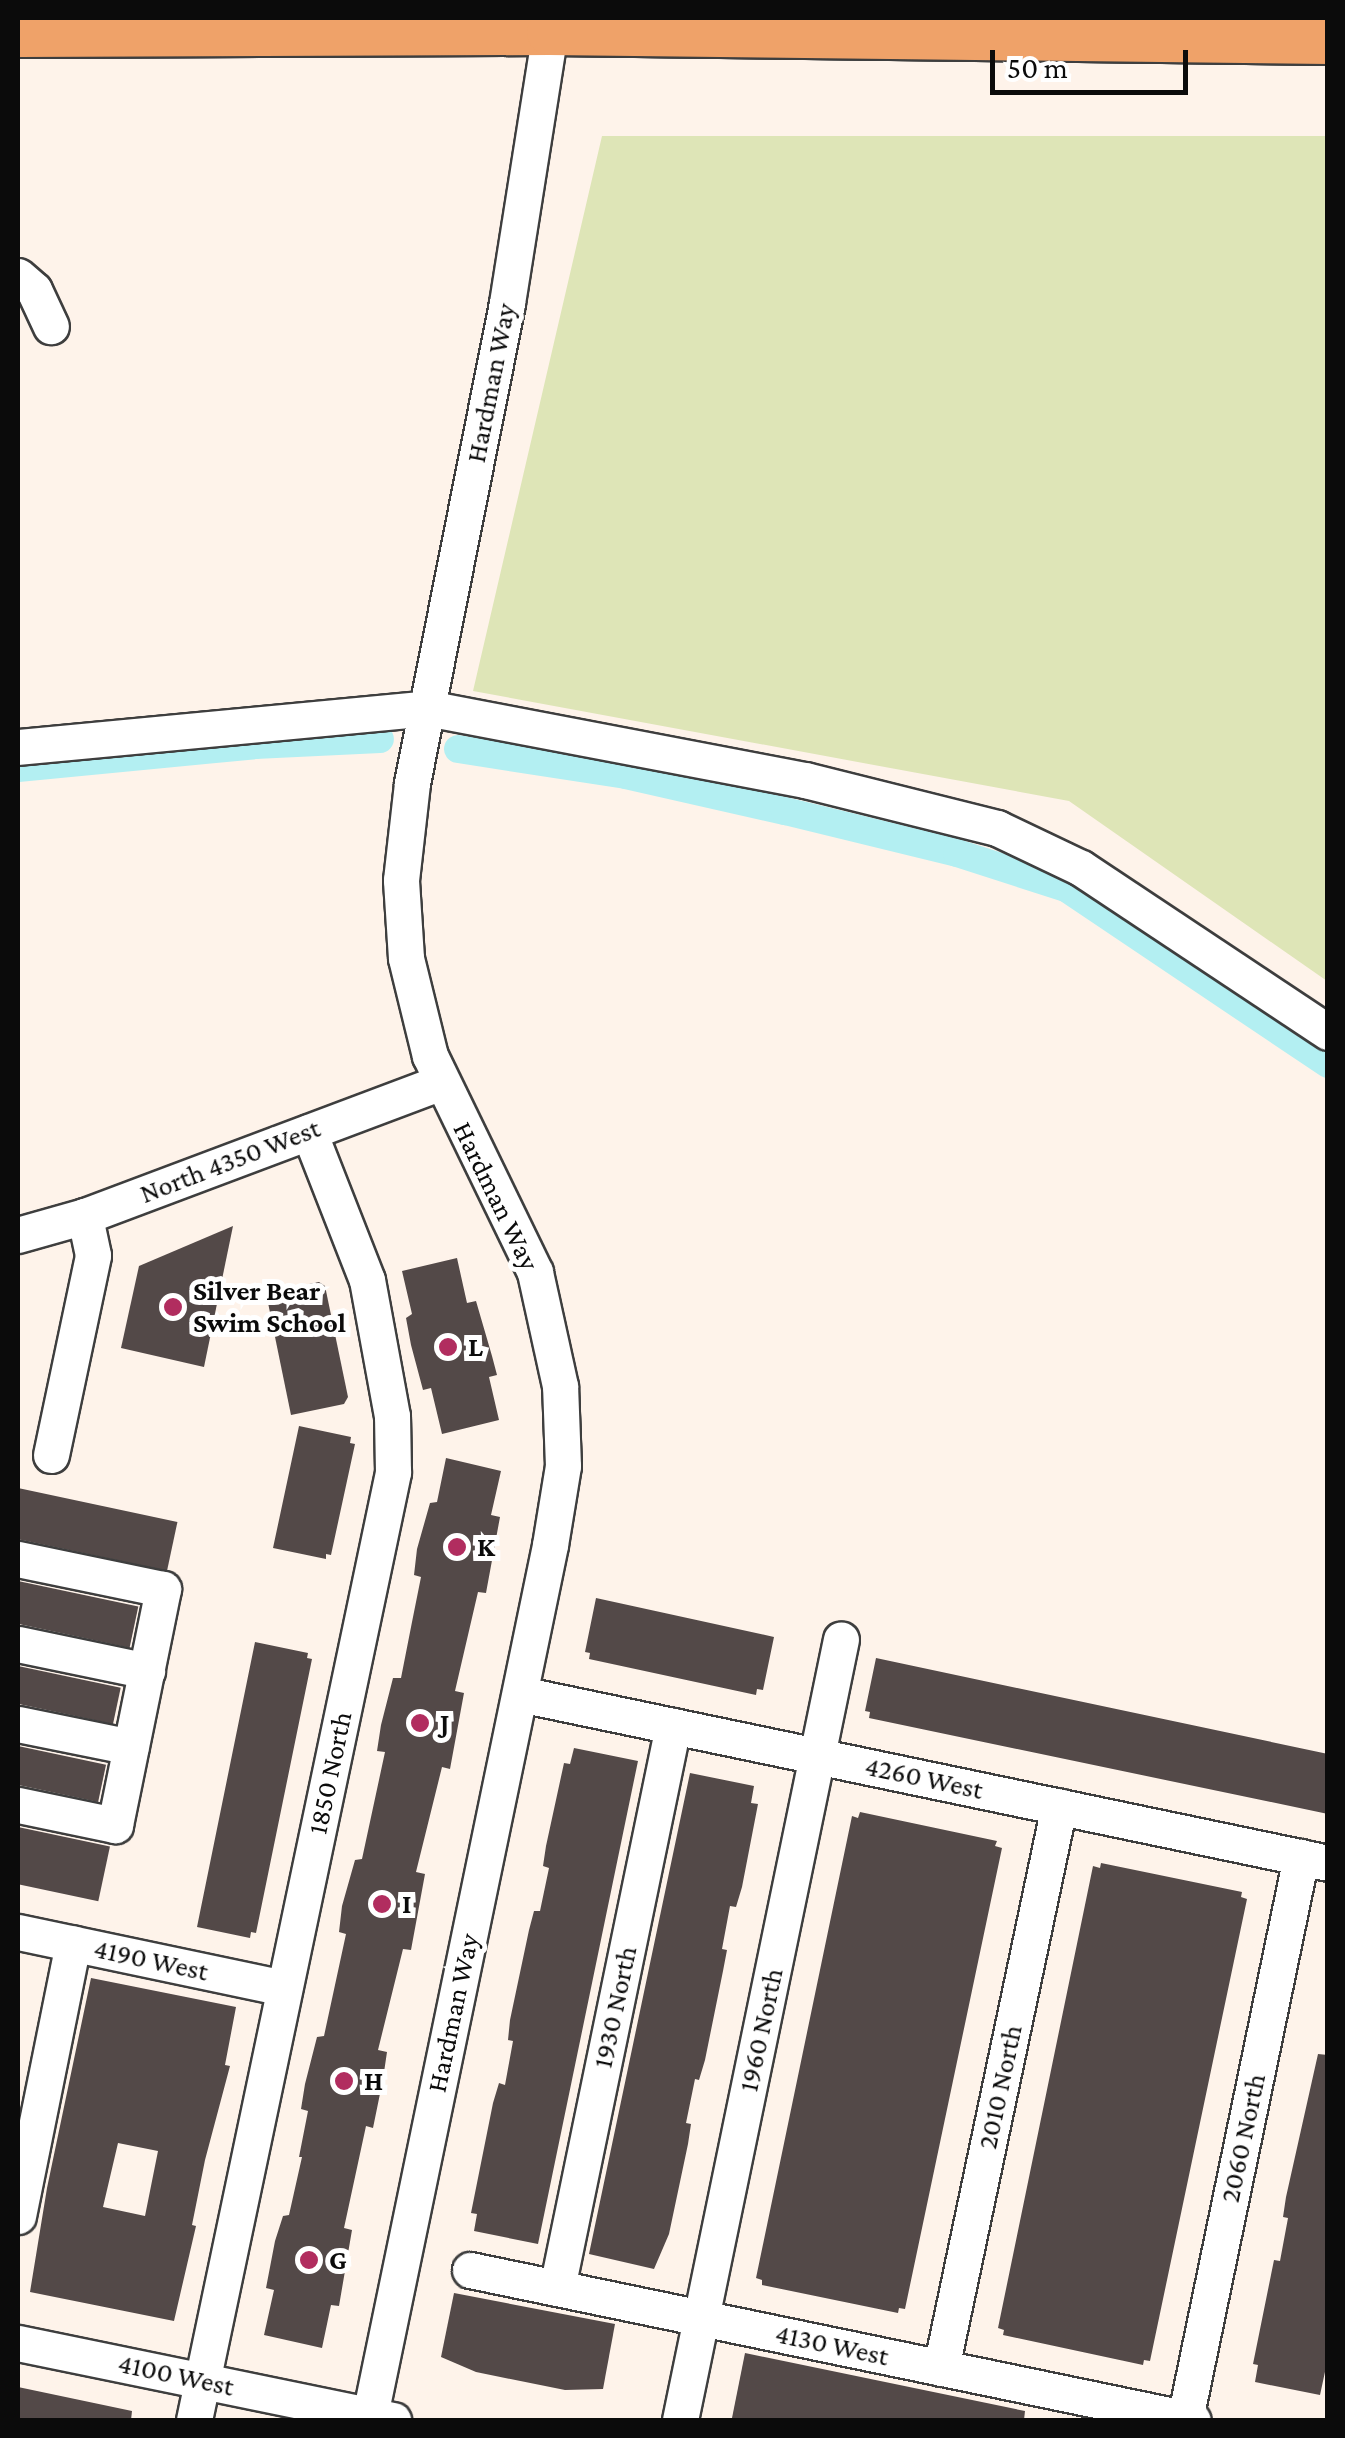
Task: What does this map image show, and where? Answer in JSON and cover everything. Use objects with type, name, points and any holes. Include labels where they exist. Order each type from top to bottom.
[{"type":"main road","points":[[18,34],[551,25],[1328,41]]},
{"type":"street","name":"Hardman Way","points":[[377,2419],[561,1483],[560,1386],[536,1272],[505,1203],[441,1082],[412,992],[402,916],[404,834],[506,303],[551,25]]},
{"type":"street","points":[[18,276],[34,290],[51,326]]},
{"type":"street","points":[[18,747],[427,708],[805,780],[998,828],[1081,868],[1328,1032]]},
{"type":"street","name":"North 4350 West","points":[[18,1235],[84,1216],[441,1082]]},
{"type":"street","name":"1850 North","points":[[194,2420],[395,1455],[392,1416],[367,1280],[309,1132]]},
{"type":"street","points":[[51,1455],[93,1255],[84,1216]]},
{"type":"street","points":[[18,1559],[164,1589],[115,1825],[18,1805]]},
{"type":"street","name":"1960 North","points":[[680,2420],[841,1639]]},
{"type":"street","points":[[18,1644],[146,1671]]},
{"type":"street","name":"4260 West","points":[[520,1694],[1314,1860]]},
{"type":"street","points":[[18,1724],[131,1747]]},
{"type":"street","name":"1930 North","points":[[557,2288],[673,1726]]},
{"type":"street","name":"2010 North","points":[[942,2368],[1058,1806]]},
{"type":"street","name":"2060 North","points":[[1189,2420],[1314,1860]]},
{"type":"street","name":"4190 West","points":[[18,1932],[284,1988]]},
{"type":"street","points":[[18,2216],[73,1944]]},
{"type":"street","name":"4130 West","points":[[470,2270],[1189,2420]]},
{"type":"street","name":"4100 West","points":[[18,2343],[377,2419]]},
{"type":"green space","points":[[602,136],[1327,136],[1327,981],[1069,801],[473,691]]},
{"type":"building","name":"Silver Bear Swim School","points":[[233,1226],[204,1367],[121,1348],[139,1266]]},
{"type":"building","name":"L","points":[[457,1258],[467,1303],[476,1301],[497,1375],[489,1377],[499,1420],[442,1434],[431,1388],[423,1390],[411,1345],[406,1318],[412,1314],[402,1271]]},
{"type":"building","points":[[319,1282],[325,1286],[348,1397],[344,1404],[291,1415],[266,1293]]},
{"type":"building","points":[[299,1426],[351,1437],[350,1443],[355,1444],[331,1555],[326,1554],[326,1559],[273,1548]]},
{"type":"building","points":[[446,1458],[501,1471],[491,1515],[500,1517],[486,1593],[478,1592],[455,1691],[464,1693],[450,1769],[442,1767],[416,1872],[425,1874],[411,1950],[403,1949],[378,2050],[387,2052],[383,2079],[373,2128],[366,2126],[344,2228],[352,2230],[339,2306],[331,2305],[322,2348],[264,2335],[274,2290],[266,2288],[275,2241],[283,2216],[289,2215],[302,2157],[308,2111],[301,2109],[317,2037],[324,2036],[346,1934],[339,1932],[342,1906],[355,1860],[362,1859],[385,1752],[377,1751],[381,1725],[393,1678],[401,1678],[421,1577],[414,1575],[417,1549],[430,1503],[437,1502]]},
{"type":"building","points":[[18,1488],[177,1522],[167,1571],[18,1539]]},
{"type":"building","points":[[18,1581],[138,1607],[130,1648],[18,1624]]},
{"type":"building","points":[[596,1598],[774,1637],[763,1690],[757,1689],[756,1695],[589,1659],[590,1653],[585,1652]]},
{"type":"building","points":[[255,1642],[308,1653],[307,1658],[312,1659],[256,1933],[251,1932],[250,1938],[197,1927]]},
{"type":"building","points":[[876,1658],[1328,1754],[1328,1814],[869,1718],[870,1712],[865,1711]]},
{"type":"building","points":[[18,1666],[121,1688],[113,1724],[18,1704]]},
{"type":"building","points":[[18,1746],[106,1765],[98,1802],[18,1785]]},
{"type":"building","points":[[574,1748],[638,1761],[538,2244],[474,2231],[477,2214],[471,2213],[493,2103],[499,2083],[505,2085],[513,2041],[508,2040],[510,2020],[534,1911],[540,1911],[549,1868],[543,1866],[546,1846],[564,1763],[570,1764]]},
{"type":"building","points":[[690,1773],[754,1786],[751,1803],[758,1804],[742,1887],[736,1907],[730,1906],[722,1949],[727,1950],[705,2060],[699,2080],[695,2079],[686,2123],[691,2124],[688,2144],[669,2234],[654,2269],[589,2254]]},
{"type":"building","points":[[860,1812],[997,1841],[995,1846],[1002,1848],[905,2309],[899,2308],[898,2313],[762,2285],[762,2280],[756,2278],[852,1816],[858,1818]]},
{"type":"building","points":[[18,1827],[110,1847],[98,1901],[18,1884]]},
{"type":"building","points":[[1101,1863],[1242,1892],[1241,1897],[1247,1899],[1150,2361],[1144,2360],[1143,2365],[1003,2335],[1004,2330],[998,2328],[1093,1866],[1100,1868]]},
{"type":"building","points":[[91,1978],[236,2007],[225,2065],[230,2066],[205,2160],[192,2225],[196,2226],[174,2321],[30,2292],[47,2188]],"holes":[[[118,2143],[158,2151],[145,2216],[103,2207]]]},
{"type":"building","points":[[1318,2054],[1328,2055],[1328,2358],[1320,2395],[1255,2382],[1258,2365],[1253,2364],[1274,2260],[1280,2261],[1288,2218],[1283,2217],[1286,2197]]},
{"type":"building","points":[[454,2293],[615,2324],[603,2389],[565,2390],[476,2372],[441,2357]]},
{"type":"building","points":[[745,2353],[1025,2411],[1024,2420],[732,2418]]},
{"type":"building","points":[[18,2387],[132,2411],[131,2420],[18,2420]]},
{"type":"waterway","points":[[18,768],[255,745],[380,739]]},
{"type":"waterway","points":[[458,749],[626,775],[785,811],[957,853],[1066,888],[1328,1064]]},
{"type":"place","name":"Silver Bear Swim School","points":[[173,1307]]},
{"type":"place","name":"L","points":[[448,1347]]},
{"type":"place","name":"K","points":[[457,1547]]},
{"type":"place","name":"J","points":[[420,1723]]},
{"type":"place","name":"I","points":[[382,1904]]},
{"type":"place","name":"H","points":[[344,2081]]},
{"type":"place","name":"G","points":[[309,2260]]}]
